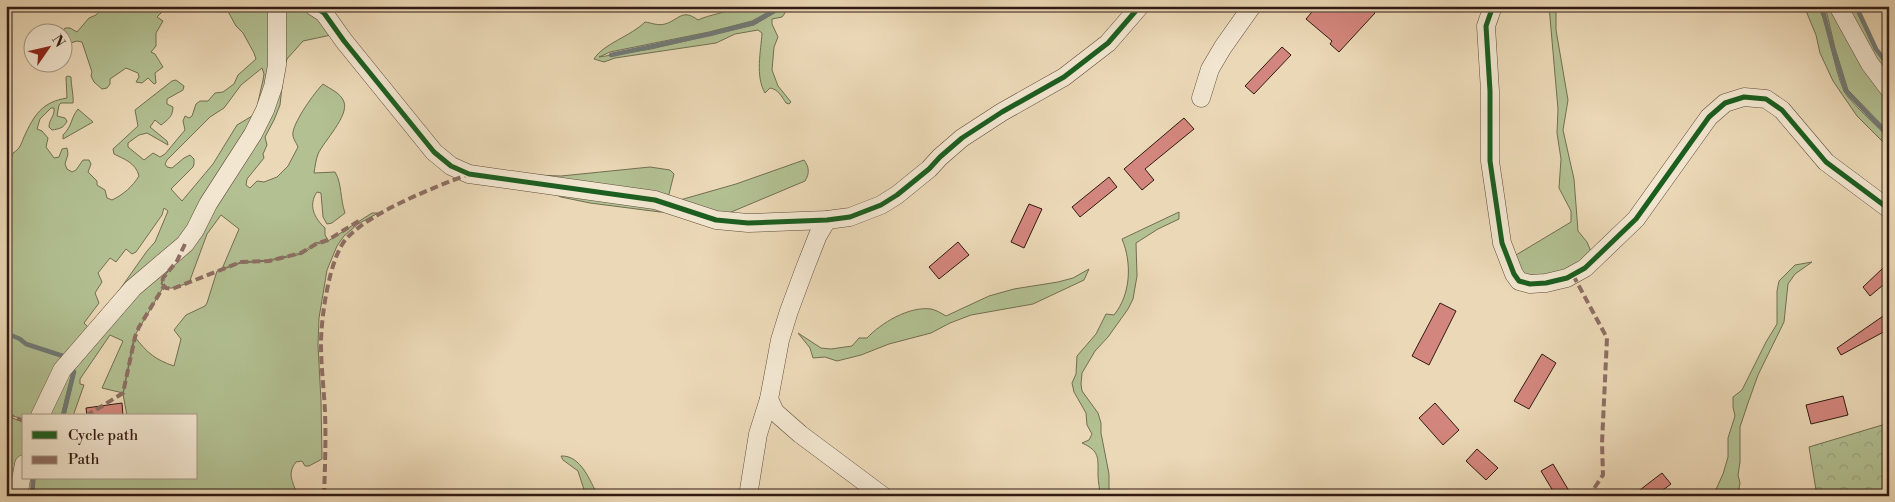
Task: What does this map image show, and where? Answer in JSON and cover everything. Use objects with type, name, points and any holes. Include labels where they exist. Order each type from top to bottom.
[{"type":"street","points":[[41,414],[62,370],[133,288],[175,253],[195,230],[208,204],[253,134],[265,110],[273,87],[276,64],[276,6]]},
{"type":"street","points":[[313,6],[324,13],[344,41],[434,152],[451,166],[470,174],[655,200],[716,220],[748,223],[826,220],[850,217],[881,205],[930,169],[940,157],[962,138],[1090,58],[1108,43],[1140,6]]},
{"type":"street","points":[[1201,98],[1210,70],[1223,47],[1252,6]]},
{"type":"street","points":[[1493,6],[1486,26],[1490,91],[1490,161],[1502,243],[1514,274],[1519,281],[1530,284],[1546,283],[1567,278],[1585,268],[1636,219],[1709,117],[1725,103],[1744,97],[1766,99],[1782,110],[1826,162],[1889,209]]},
{"type":"street","points":[[1838,6],[1870,64],[1889,89]]},
{"type":"street","points":[[748,496],[758,434],[769,399],[780,340],[818,235],[826,220]]},
{"type":"street","points":[[769,399],[775,412],[800,434],[883,496]]},
{"type":"street","points":[[18,496],[22,475]]},
{"type":"green space","points":[[104,6],[165,6],[157,17],[163,21],[156,33],[156,46],[151,52],[155,54],[163,67],[155,73],[156,83],[154,84],[148,78],[142,83],[136,82],[139,77],[138,73],[126,68],[110,79],[110,84],[107,88],[102,89],[94,82],[82,42],[72,43],[72,29],[77,32],[89,18],[96,15]]},
{"type":"green space","points":[[225,6],[274,6],[271,86],[193,229],[70,357],[26,343],[21,338],[6,332],[6,246],[8,242],[6,239],[6,161],[11,160],[13,153],[20,146],[35,116],[45,106],[67,98],[66,77],[71,77],[73,103],[61,103],[57,116],[65,118],[66,123],[63,127],[57,129],[52,130],[49,127],[54,111],[54,108],[51,108],[40,119],[37,129],[42,131],[48,138],[46,147],[54,158],[59,157],[62,149],[67,148],[68,154],[65,164],[67,169],[72,172],[76,170],[83,160],[89,160],[91,164],[88,172],[97,181],[97,185],[105,190],[107,198],[112,200],[127,190],[139,176],[132,165],[114,154],[113,149],[138,126],[135,110],[172,81],[176,80],[184,86],[183,90],[167,99],[167,104],[173,107],[170,118],[161,125],[155,120],[150,127],[167,141],[168,145],[147,133],[139,135],[128,143],[128,147],[144,160],[153,153],[160,157],[165,154],[185,130],[183,121],[185,116],[189,118],[192,116],[196,104],[200,101],[208,101],[215,93],[223,92],[234,84],[238,75],[256,59],[243,33],[236,26]],"holes":[[[262,68],[264,74],[256,111],[252,116],[237,125],[213,164],[182,201],[171,189],[193,167],[194,159],[190,155],[172,168],[167,167],[165,164],[167,160],[210,117],[224,108],[241,85]],[[164,208],[168,211],[155,242],[111,302],[88,327],[84,323],[99,303],[95,293],[102,282],[98,273],[110,258],[116,262],[126,249],[132,254],[136,252],[162,215]]]},
{"type":"green space","points":[[290,6],[299,6],[310,10],[315,13],[331,35],[303,41],[287,59],[284,68],[280,105],[265,137],[267,145],[263,154],[264,158],[247,179],[246,185],[250,188],[257,181],[264,182],[277,177],[288,166],[298,147],[293,136],[294,127],[305,107],[323,84],[340,96],[345,108],[340,121],[318,154],[314,173],[335,172],[339,181],[345,213],[332,223],[327,224],[323,217],[321,193],[317,192],[313,202],[315,216],[325,228],[325,235],[328,240],[316,243],[301,253],[269,260],[241,262],[222,269],[239,229],[221,215],[207,234],[189,283],[172,288],[164,286],[134,337],[123,393],[102,388],[123,341],[110,335],[80,379],[80,384],[84,385],[74,414],[65,414],[75,372],[72,365],[156,271],[268,114],[286,11]]},
{"type":"green space","points":[[737,6],[779,6],[752,21],[709,32],[610,52],[599,57],[651,49],[754,25],[786,6],[790,6],[782,17],[772,19],[772,24],[778,37],[774,47],[772,70],[778,86],[791,102],[789,104],[775,90],[770,88],[765,93],[762,86],[759,63],[762,33],[758,30],[735,34],[716,43],[615,58],[604,62],[594,59],[610,44],[632,32],[645,22],[662,25],[684,15],[698,20]]},
{"type":"green space","points":[[1549,6],[1556,6],[1556,30],[1568,100],[1563,130],[1574,179],[1578,231],[1587,242],[1592,254],[1568,269],[1542,276],[1523,273],[1511,258],[1571,222],[1571,211],[1559,188],[1561,159],[1557,133],[1558,109]]},
{"type":"green space","points":[[1804,6],[1818,6],[1826,26],[1844,91],[1858,108],[1889,138],[1889,148],[1857,116],[1833,81],[1820,53],[1816,35]]},
{"type":"green space","points":[[1823,6],[1835,6],[1889,93],[1889,132],[1848,90],[1827,14]]},
{"type":"green space","points":[[1842,6],[1854,6],[1875,50],[1889,69],[1889,83]]},
{"type":"green space","points":[[78,109],[93,122],[63,139],[63,135]]},
{"type":"green space","points":[[804,160],[808,170],[805,181],[717,218],[680,200],[736,184]]},
{"type":"green space","points":[[464,165],[534,175],[561,176],[650,167],[670,170],[674,174],[667,202],[470,172]]},
{"type":"green space","points":[[536,186],[679,212],[660,212],[590,203],[561,197]]},
{"type":"green space","points":[[1179,212],[1179,219],[1158,229],[1136,243],[1137,276],[1133,299],[1108,337],[1095,351],[1082,373],[1082,391],[1098,413],[1101,423],[1101,433],[1109,474],[1109,495],[1100,496],[1097,456],[1092,449],[1082,443],[1089,440],[1092,434],[1087,425],[1086,413],[1074,392],[1072,383],[1076,374],[1077,356],[1096,334],[1106,314],[1114,315],[1124,298],[1127,288],[1128,268],[1122,239]]},
{"type":"green space","points":[[372,213],[378,213],[358,224],[344,236],[337,246],[327,270],[319,318],[318,345],[322,459],[309,466],[305,466],[302,461],[296,462],[291,475],[297,496],[34,496],[35,480],[198,480],[198,414],[127,414],[123,394],[135,337],[152,355],[174,366],[181,339],[174,330],[186,315],[205,306],[217,271],[241,263],[269,261],[302,254],[317,244],[328,241]]},
{"type":"green space","points":[[1812,262],[1795,274],[1788,284],[1784,322],[1758,375],[1740,427],[1738,475],[1740,483],[1738,494],[1713,496],[1728,457],[1728,438],[1735,416],[1733,397],[1742,390],[1777,324],[1777,291],[1779,281],[1795,265]]},
{"type":"green space","points":[[1089,269],[1084,280],[1033,304],[971,315],[931,333],[837,361],[825,357],[813,358],[810,348],[798,333],[821,348],[831,349],[852,346],[859,338],[867,338],[888,321],[914,310],[931,309],[946,316],[989,296],[1014,289],[1073,278]]},
{"type":"green space","points":[[6,334],[20,339],[25,345],[68,359],[39,414],[22,414],[22,419],[6,413]]},
{"type":"green space","points":[[69,366],[72,372],[62,414],[45,414]]},
{"type":"green space","points":[[6,416],[22,421],[22,467],[16,496],[6,496]]},
{"type":"green space","points":[[1889,423],[1889,496],[1817,496],[1809,447]]},
{"type":"green space","points":[[561,456],[568,457],[579,464],[588,476],[598,496],[586,496],[578,471],[563,460]]},
{"type":"building","points":[[1317,6],[1367,6],[1375,13],[1339,52],[1330,44],[1332,41],[1306,19]]},
{"type":"building","points":[[1282,47],[1291,55],[1254,94],[1245,86]]},
{"type":"building","points":[[1184,118],[1194,129],[1145,169],[1154,180],[1142,190],[1124,169]]},
{"type":"building","points":[[1109,177],[1117,187],[1080,217],[1072,207]]},
{"type":"building","points":[[1029,204],[1042,209],[1024,248],[1011,242]]},
{"type":"building","points":[[958,242],[969,255],[939,279],[929,267]]},
{"type":"building","points":[[1883,268],[1889,275],[1889,280],[1870,296],[1863,287]]},
{"type":"building","points":[[1440,303],[1456,311],[1429,365],[1412,356]]},
{"type":"building","points":[[1889,312],[1889,329],[1841,355],[1837,348]]},
{"type":"building","points":[[1542,354],[1556,363],[1529,409],[1514,401]]},
{"type":"building","points":[[1843,396],[1848,415],[1811,424],[1806,405]]},
{"type":"building","points":[[122,403],[123,414],[87,414],[86,408]]},
{"type":"building","points":[[1435,403],[1459,430],[1443,445],[1419,418]]},
{"type":"building","points":[[1477,449],[1498,468],[1486,480],[1466,461]]},
{"type":"building","points":[[1553,464],[1572,496],[1556,496],[1541,471]]},
{"type":"building","points":[[1662,473],[1671,484],[1655,496],[1632,496]]},
{"type":"waterway","points":[[611,55],[753,23],[783,6]]},
{"type":"waterway","points":[[1820,6],[1846,91],[1889,136]]},
{"type":"waterway","points":[[1856,6],[1876,49],[1889,66]]},
{"type":"waterway","points":[[6,333],[26,344],[66,357]]},
{"type":"waterway","points":[[64,414],[74,372],[71,367]]},
{"type":"waterway","points":[[32,496],[33,480]]},
{"type":"marked path","points":[[324,496],[325,404],[321,361],[321,333],[327,289],[340,248],[346,239],[357,229],[386,210],[421,193],[469,174]]},
{"type":"marked path","points":[[185,244],[177,261],[163,278],[162,284],[166,288],[172,289],[241,262],[269,261],[301,253],[316,244],[328,240],[362,219]]},
{"type":"marked path","points":[[1573,275],[1607,338],[1602,443],[1603,475],[1595,487],[1592,496]]},
{"type":"marked path","points":[[89,414],[123,393],[135,337],[164,286]]},
{"type":"marked path","points":[[6,414],[22,420]]},
{"type":"cycle path","points":[[313,6],[324,13],[344,41],[434,152],[451,166],[469,174],[655,200],[716,220],[748,223],[827,220],[850,217],[881,205],[897,195],[929,169],[962,138],[1002,112],[1064,77],[1108,43],[1140,6]]},
{"type":"cycle path","points":[[1493,6],[1486,26],[1490,91],[1490,161],[1502,243],[1514,274],[1519,281],[1530,284],[1546,283],[1567,278],[1585,268],[1636,219],[1709,117],[1725,103],[1744,97],[1766,99],[1782,110],[1826,162],[1889,209]]}]
